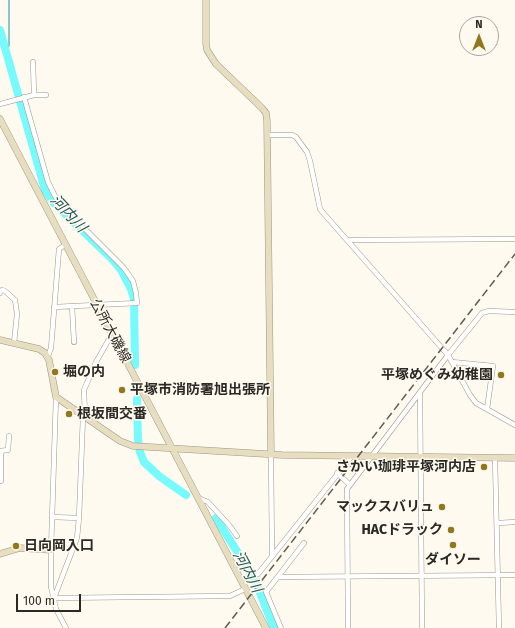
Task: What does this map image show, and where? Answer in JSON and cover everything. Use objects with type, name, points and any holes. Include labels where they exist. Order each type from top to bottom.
[{"type":"street","points":[[206,0],[207,50],[216,64],[262,108],[266,113],[267,121],[272,556]]},
{"type":"street","points":[[33,62],[34,95]]},
{"type":"street","points":[[0,104],[34,95],[46,95]]},
{"type":"street","points":[[22,98],[48,182],[59,203],[124,268],[133,281],[136,293],[137,303],[104,303],[96,305],[54,307]]},
{"type":"street","name":"公所大磯線","points":[[0,119],[266,628]]},
{"type":"street","points":[[267,135],[292,135],[296,137],[307,152],[320,208],[325,216],[448,355],[476,403],[515,425]]},
{"type":"street","points":[[347,240],[515,239]]},
{"type":"street","points":[[66,245],[59,249],[52,348],[48,356],[56,397],[51,587],[56,609],[66,628]]},
{"type":"street","points":[[0,293],[2,290],[5,291],[15,300],[17,314],[14,343]]},
{"type":"street","points":[[72,306],[74,342]]},
{"type":"street","points":[[348,628],[347,489],[448,355],[482,313],[489,311],[515,312]]},
{"type":"street","points":[[54,598],[55,591],[75,545],[79,518],[84,390],[96,362],[112,334]]},
{"type":"street","points":[[0,340],[39,349],[48,356]]},
{"type":"street","points":[[452,362],[493,366],[487,409]]},
{"type":"street","points":[[420,393],[422,628]]},
{"type":"street","points":[[56,397],[120,441],[136,446],[270,454],[421,458],[515,458]]},
{"type":"street","points":[[1,478],[0,452],[8,450],[9,436]]},
{"type":"street","points":[[258,574],[352,456]]},
{"type":"street","points":[[496,458],[499,628]]},
{"type":"street","points":[[337,473],[350,485]]},
{"type":"street","points":[[198,498],[208,502],[237,536]]},
{"type":"street","points":[[52,517],[79,518]]},
{"type":"street","points":[[498,523],[515,522]]},
{"type":"street","points":[[281,628],[266,592],[304,544]]},
{"type":"street","points":[[0,554],[20,548],[51,550]]},
{"type":"street","points":[[278,577],[515,575]]},
{"type":"street","points":[[54,598],[230,596],[245,589]]},
{"type":"waterway","points":[[6,49],[9,46],[9,0]]},
{"type":"waterway","name":"河内川","points":[[0,30],[45,190],[53,202],[112,259],[121,270],[131,289],[134,299],[135,365]]},
{"type":"waterway","name":"河内川","points":[[137,399],[138,440],[140,452],[144,462],[159,476],[186,495]]},
{"type":"waterway","name":"河内川","points":[[216,518],[256,583],[274,628]]},
{"type":"railway","points":[[225,628],[515,254]]},
{"type":"place","name":"堀の内","points":[[55,372]]},
{"type":"place","name":"平塚めぐみ幼稚園","points":[[501,375]]},
{"type":"place","name":"平塚市消防署旭出張所","points":[[122,390]]},
{"type":"place","name":"根坂間交番","points":[[69,414]]},
{"type":"place","name":"さかい珈琲平塚河内店","points":[[484,467]]},
{"type":"place","name":"マックスバリュ","points":[[442,507]]},
{"type":"place","name":"HACドラック","points":[[451,530]]},
{"type":"place","name":"ダイソー","points":[[453,545]]},
{"type":"place","name":"日向岡入口","points":[[16,546]]}]
